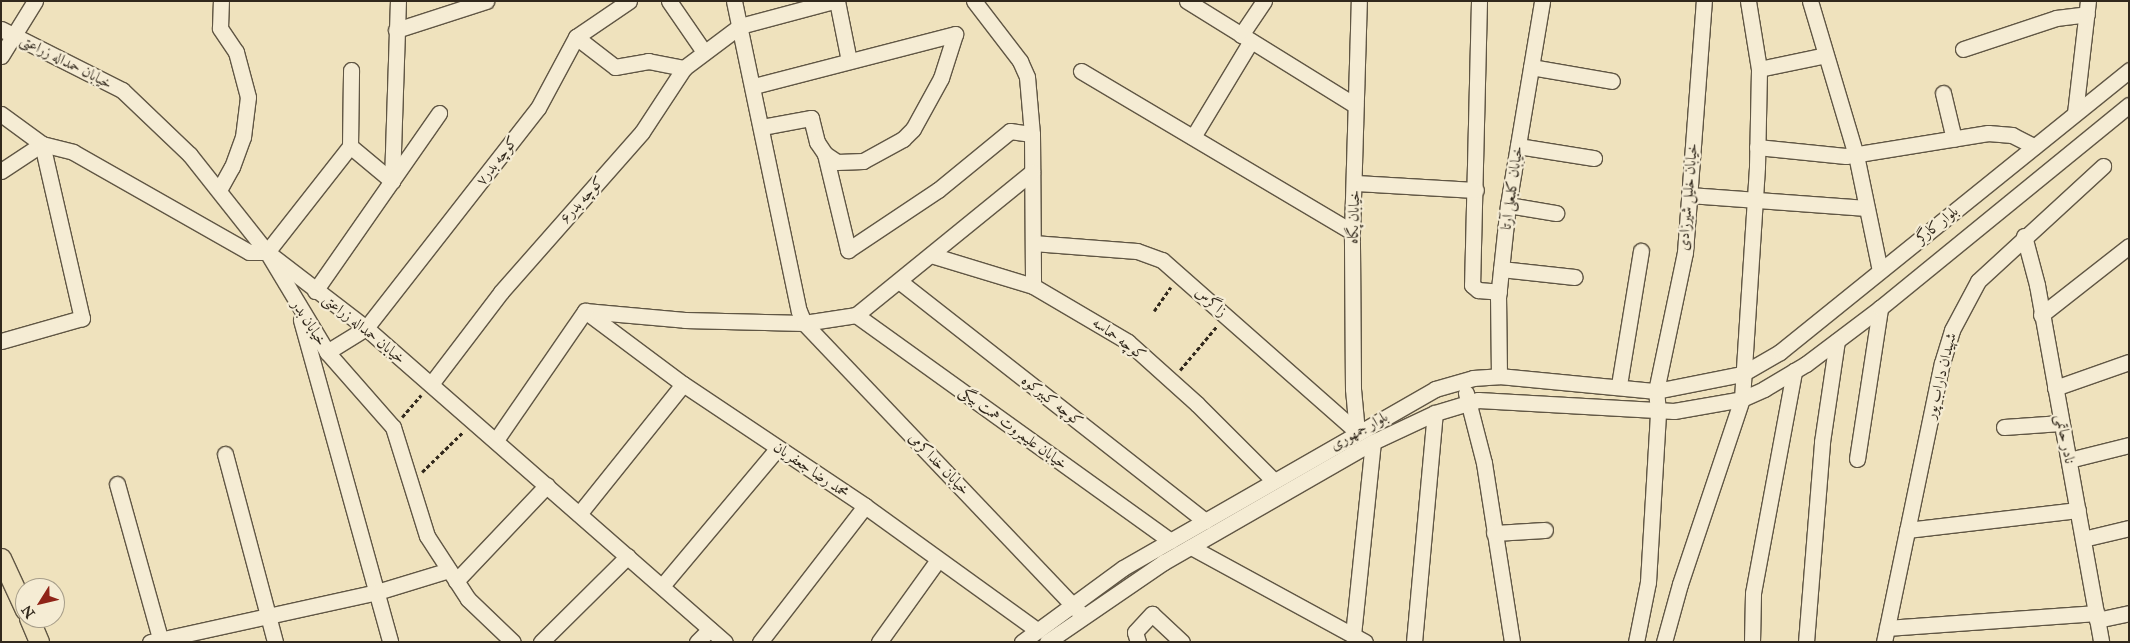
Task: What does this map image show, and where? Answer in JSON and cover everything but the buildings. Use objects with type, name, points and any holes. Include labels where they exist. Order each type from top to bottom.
[{"type":"main road","points":[[1,558],[15,588]]},
{"type":"main road","points":[[33,628],[39,642]]},
{"type":"street","points":[[1,56],[7,32],[35,1]]},
{"type":"street","points":[[219,190],[232,167],[243,137],[248,97],[236,52],[220,28],[221,1]]},
{"type":"street","points":[[392,180],[398,1]]},
{"type":"street","points":[[396,30],[486,1]]},
{"type":"street","name":"کوچه بدر۷","points":[[366,328],[538,108],[576,37],[629,1]]},
{"type":"street","points":[[669,1],[704,52]]},
{"type":"street","points":[[734,1],[754,86],[799,311],[804,323]]},
{"type":"street","points":[[740,26],[835,1],[850,61]]},
{"type":"street","points":[[974,1],[1020,61],[1027,77],[1032,134],[1033,286]]},
{"type":"street","points":[[1187,1],[1355,105]]},
{"type":"street","points":[[1193,137],[1264,1]]},
{"type":"street","name":"خیابان پگاه","points":[[1357,432],[1352,388],[1352,232],[1355,183],[1355,105],[1359,1]]},
{"type":"street","points":[[1479,1],[1476,190],[1472,285],[1478,290],[1499,292]]},
{"type":"street","name":"خیابان کلبعلی آرتا","points":[[1500,376],[1499,292],[1508,205],[1542,1]]},
{"type":"street","name":"خیابان خلیل شیرزادی","points":[[1636,642],[1648,582],[1658,412],[1656,391],[1685,252],[1704,1]]},
{"type":"street","points":[[1664,642],[1680,584],[1742,399],[1757,147],[1759,69],[1748,1]]},
{"type":"street","points":[[1810,1],[1856,154],[1880,271]]},
{"type":"street","points":[[1963,49],[2088,8],[2075,113]]},
{"type":"street","name":"کوچه بدر۶","points":[[431,384],[501,292],[642,132],[684,68],[740,26]]},
{"type":"street","name":"خیابان حمداله زراعتی","points":[[7,32],[122,90],[190,155],[266,252],[366,328],[475,421],[725,642]]},
{"type":"street","points":[[754,86],[955,34],[941,78],[914,129],[903,139],[863,161],[837,162],[825,154]]},
{"type":"street","points":[[576,37],[615,67],[648,61],[684,68]]},
{"type":"street","points":[[1759,69],[1826,55]]},
{"type":"street","points":[[1531,67],[1612,80]]},
{"type":"street","points":[[1,114],[42,144],[73,152],[249,252],[266,252],[350,146],[351,70]]},
{"type":"street","name":"بلوار کارگر","points":[[1742,374],[1780,352],[2129,70]]},
{"type":"street","points":[[1081,71],[1352,232]]},
{"type":"street","points":[[1944,93],[1954,139]]},
{"type":"street","name":"بلوار کارگر","points":[[1742,399],[1794,371],[1880,308],[2129,105]]},
{"type":"street","points":[[315,291],[439,113]]},
{"type":"street","points":[[762,127],[811,118],[817,142],[825,154],[848,250],[938,190],[1010,131],[1032,134]]},
{"type":"street","points":[[1757,147],[1856,154],[1988,133],[2012,135],[2034,146]]},
{"type":"street","points":[[1,171],[42,144]]},
{"type":"street","points":[[1,341],[82,318],[42,144]]},
{"type":"street","points":[[350,146],[392,180]]},
{"type":"street","points":[[1518,146],[1594,158]]},
{"type":"street","name":"شهیدان داراب پور","points":[[1885,635],[1942,363],[1952,330],[1978,281],[2024,236],[2102,166]]},
{"type":"street","points":[[496,440],[585,311],[686,320],[804,323],[856,314],[1032,172]]},
{"type":"street","points":[[1355,183],[1476,190]]},
{"type":"street","points":[[1689,195],[1867,208]]},
{"type":"street","points":[[1508,205],[1556,213]]},
{"type":"street","name":"نادر حاتمی","points":[[2024,236],[2062,423],[2101,642]]},
{"type":"street","name":"زاگرس","points":[[1033,243],[1137,251],[1162,260],[1357,432]]},
{"type":"street","points":[[2041,315],[2129,246]]},
{"type":"street","points":[[1619,386],[1641,251]]},
{"type":"street","name":"خیابان بدر","points":[[266,252],[327,352],[393,427],[412,482],[427,536],[468,599],[513,642]]},
{"type":"street","name":"کوچه حماسه","points":[[931,254],[1033,286],[1128,342],[1273,480]]},
{"type":"street","points":[[1501,268],[1576,277]]},
{"type":"street","name":"کوچه کبیرکوه","points":[[899,281],[1205,521]]},
{"type":"street","points":[[298,307],[390,642]]},
{"type":"street","points":[[1857,459],[1880,308]]},
{"type":"street","name":"محمد رضا جعفریان","points":[[585,311],[683,384],[865,506],[1042,636]]},
{"type":"street","name":"خیابان علیمروت همت بیگی","points":[[856,314],[1170,541]]},
{"type":"street","name":"خیابان خداکرمی","points":[[804,323],[1078,611]]},
{"type":"street","points":[[327,352],[366,328]]},
{"type":"street","points":[[1806,642],[1822,442],[1836,341]]},
{"type":"street","points":[[2055,388],[2129,362]]},
{"type":"street","points":[[1752,642],[1753,593],[1794,371]]},
{"type":"street","name":"بلوار جمهوری","points":[[1078,611],[1123,568],[1273,480],[1435,389],[1465,381],[1500,376],[1656,391],[1742,374]]},
{"type":"street","points":[[1465,381],[1466,403],[1484,463],[1512,642]]},
{"type":"street","points":[[579,514],[683,384]]},
{"type":"street","name":"بلوار جمهوری","points":[[1022,642],[1042,636],[1078,611],[1373,442],[1435,413],[1478,400],[1551,402],[1658,412],[1742,399]]},
{"type":"street","points":[[1414,642],[1435,413]]},
{"type":"street","points":[[2004,427],[2062,423]]},
{"type":"street","points":[[1192,547],[1359,639],[1373,442]]},
{"type":"street","points":[[2069,460],[2129,445]]},
{"type":"street","points":[[662,586],[778,448]]},
{"type":"street","points":[[225,454],[275,642]]},
{"type":"street","points":[[117,484],[157,641],[453,576],[547,485]]},
{"type":"street","points":[[760,642],[865,506]]},
{"type":"street","points":[[1906,530],[2078,510]]},
{"type":"street","points":[[2083,539],[2129,528]]},
{"type":"street","points":[[1494,534],[1545,530]]},
{"type":"street","points":[[540,642],[628,556]]},
{"type":"street","points":[[879,642],[938,560]]},
{"type":"street","points":[[1885,635],[2129,613]]},
{"type":"street","points":[[1138,642],[1135,632],[1152,614],[1182,642]]},
{"type":"street","points":[[698,642],[710,629]]},
{"type":"path","points":[[1154,310],[1180,275]]},
{"type":"path","points":[[1170,380],[1226,316]]},
{"type":"path","points":[[393,427],[431,384]]},
{"type":"path","points":[[412,482],[475,421]]}]
